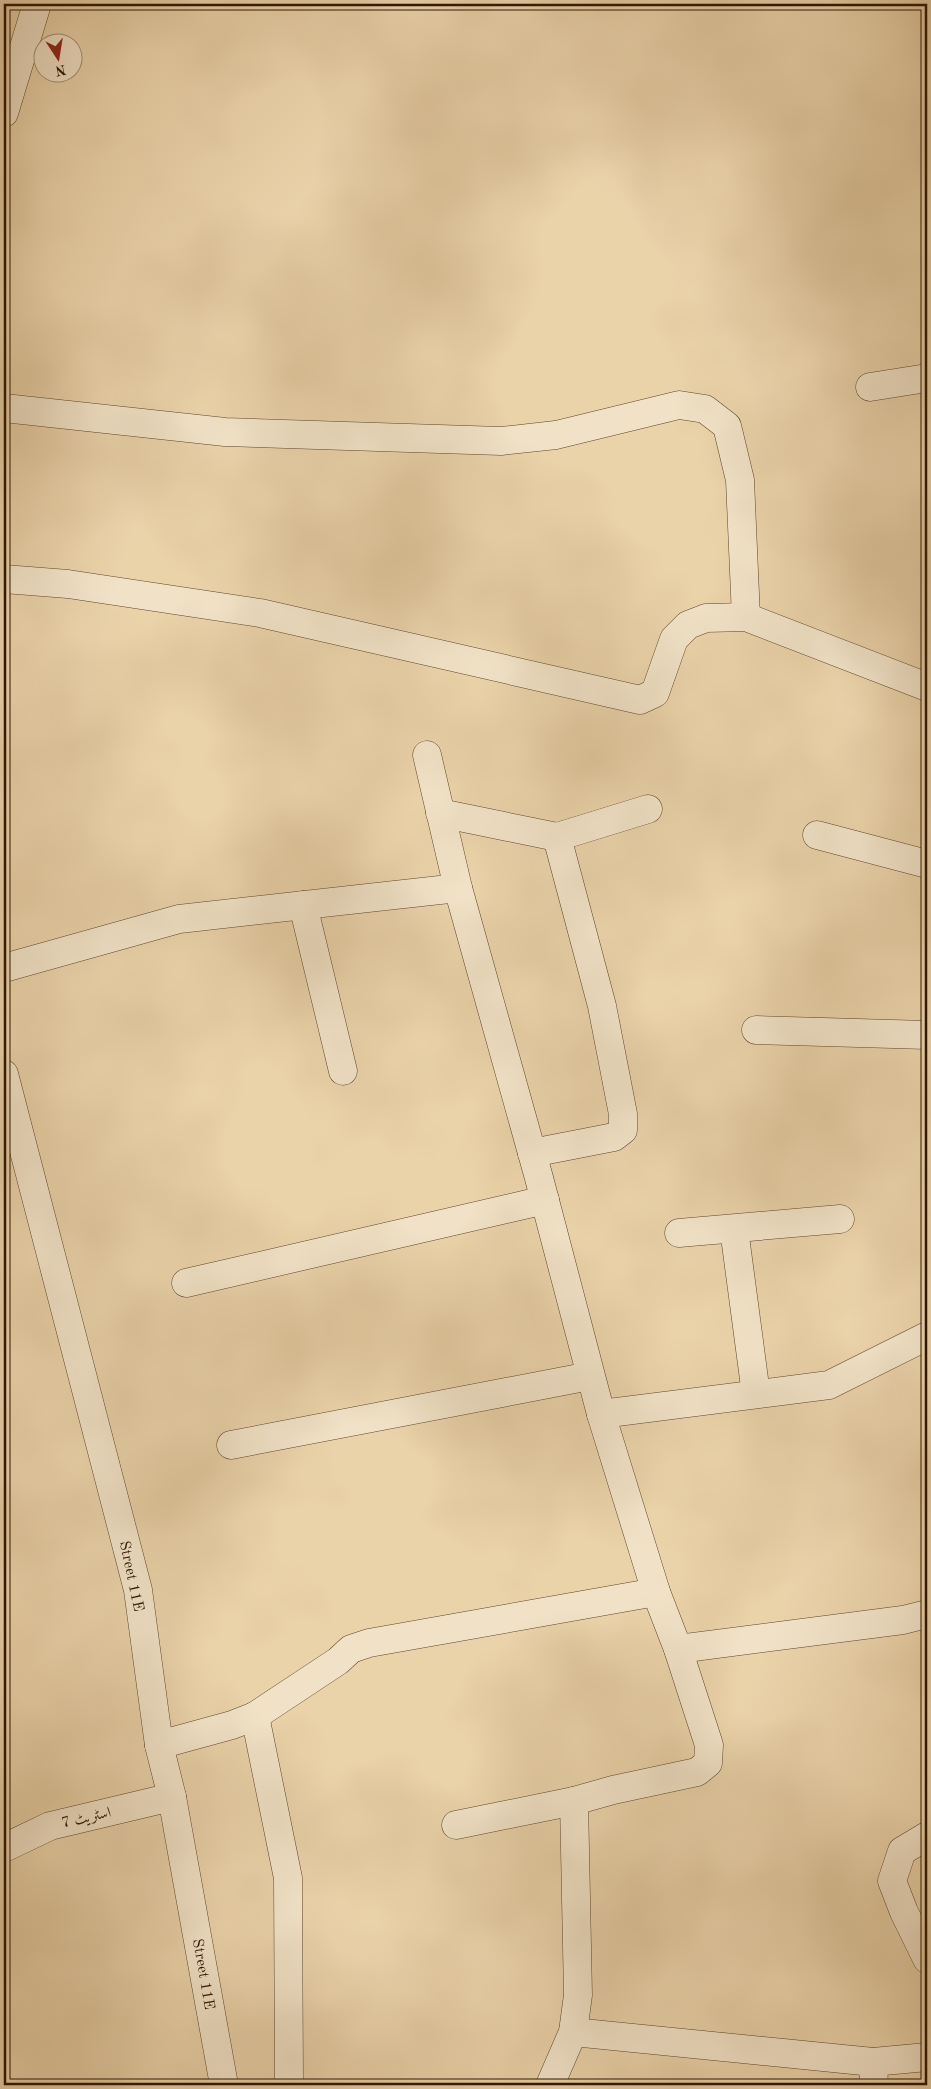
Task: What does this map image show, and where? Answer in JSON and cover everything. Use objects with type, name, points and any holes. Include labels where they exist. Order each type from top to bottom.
[{"type":"street","points":[[4,113],[37,4]]},
{"type":"street","points":[[870,387],[927,378]]},
{"type":"street","points":[[4,408],[225,432],[501,441],[556,435],[679,405],[705,409],[727,426],[740,480],[746,617]]},
{"type":"street","points":[[4,579],[68,584],[260,613],[640,700],[655,693],[674,639],[688,625],[706,618],[746,617],[927,687]]},
{"type":"street","points":[[426,755],[458,888],[545,1200],[590,1376],[656,1592],[678,1649],[709,1745],[708,1763],[697,1772],[613,1790],[574,1801],[456,1825]]},
{"type":"street","points":[[440,813],[556,837],[648,809]]},
{"type":"street","points":[[817,835],[927,864]]},
{"type":"street","points":[[532,1153],[614,1137],[623,1130],[624,1114],[602,1006],[556,837]]},
{"type":"street","points":[[4,968],[179,918],[458,888]]},
{"type":"street","points":[[303,905],[343,1071]]},
{"type":"street","points":[[756,1030],[927,1035]]},
{"type":"street","name":"Street 11E","points":[[4,1074],[138,1590],[159,1746],[172,1797],[224,2085]]},
{"type":"street","points":[[186,1283],[545,1200]]},
{"type":"street","points":[[679,1232],[840,1219]]},
{"type":"street","points":[[734,1229],[756,1394]]},
{"type":"street","points":[[601,1414],[829,1384],[927,1336]]},
{"type":"street","points":[[232,1445],[590,1376]]},
{"type":"street","points":[[159,1746],[232,1726],[255,1716],[338,1661],[351,1650],[369,1643],[656,1592]]},
{"type":"street","points":[[678,1649],[903,1620],[927,1614]]},
{"type":"street","points":[[255,1716],[288,1878],[289,2085]]},
{"type":"street","name":"اسٹریٹ 7","points":[[4,1848],[50,1826],[172,1797]]},
{"type":"street","points":[[550,2085],[573,2032],[578,1994],[574,1801]]},
{"type":"street","points":[[927,1836],[902,1851],[892,1881],[904,1912],[927,1959]]},
{"type":"street","points":[[573,2032],[874,2074],[927,2057]]}]
